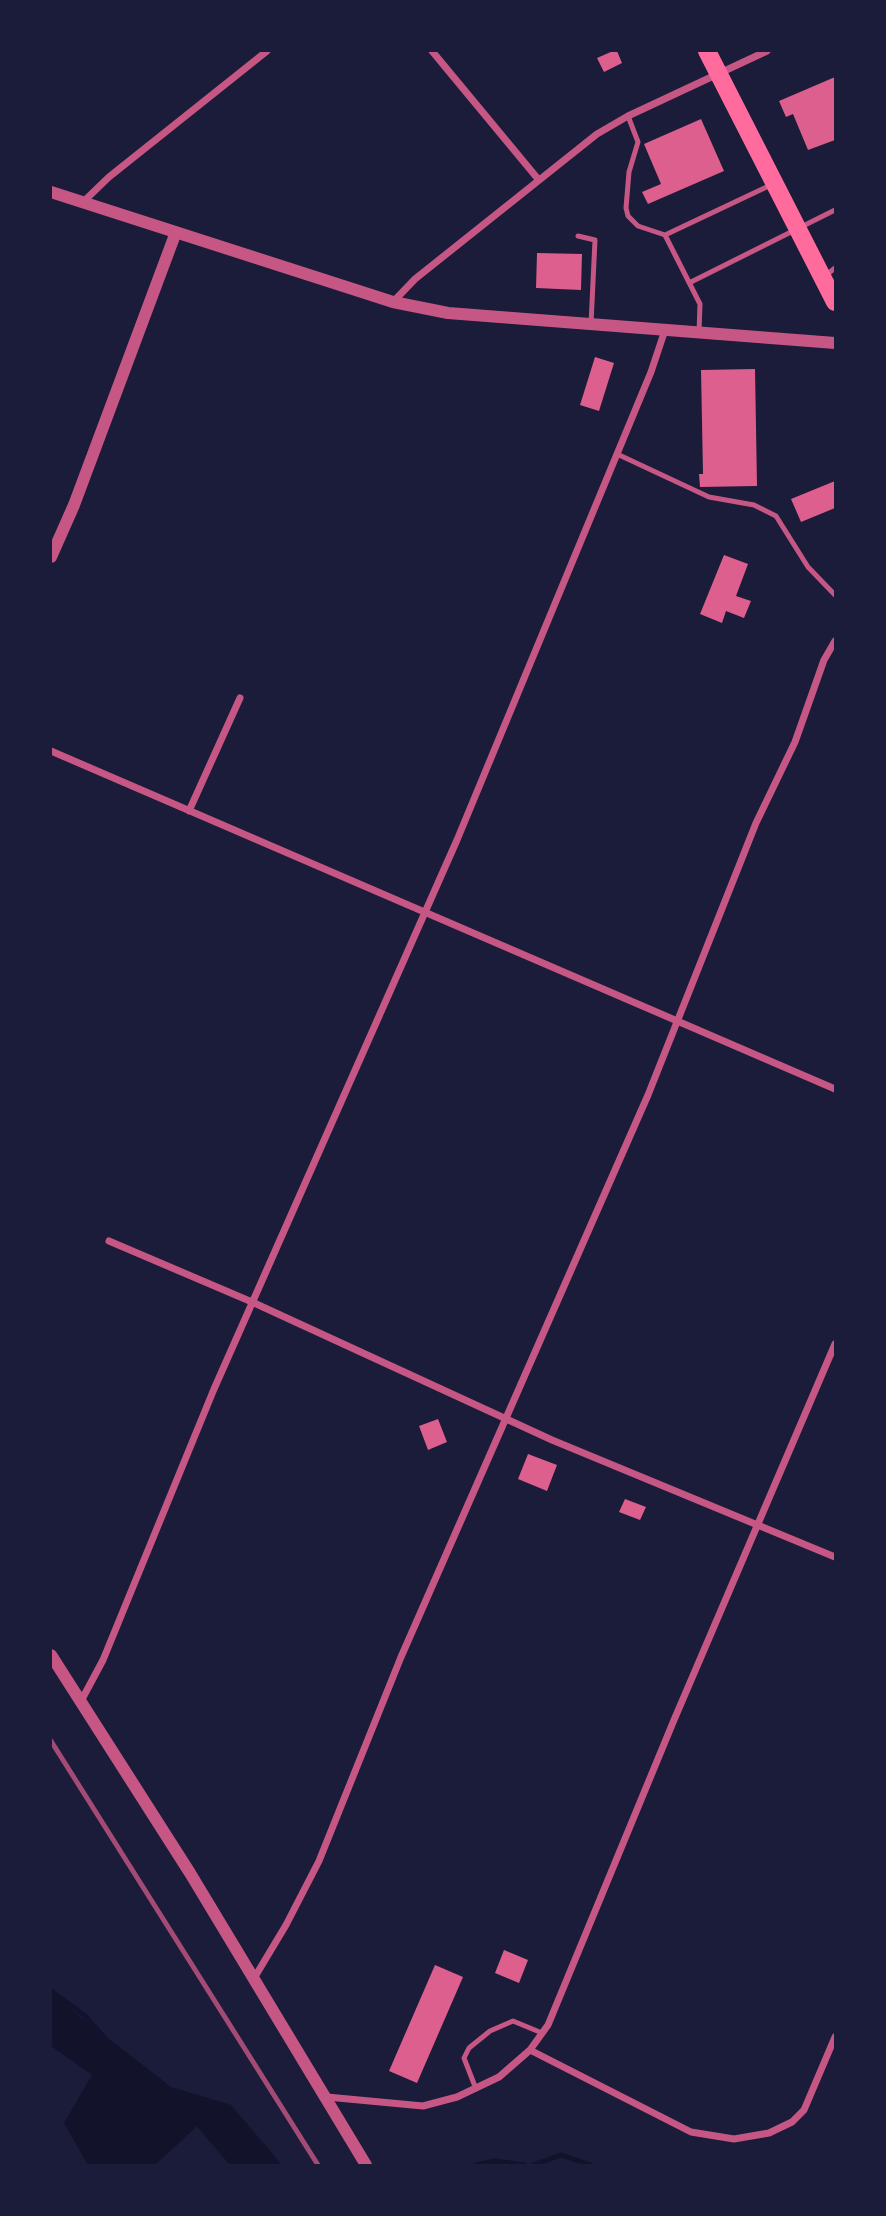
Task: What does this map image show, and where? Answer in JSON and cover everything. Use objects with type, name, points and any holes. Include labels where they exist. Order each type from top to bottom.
[{"type":"highway","points":[[708,51],[798,230],[829,273],[835,302]]},
{"type":"street","points":[[82,203],[109,177],[267,51]]},
{"type":"street","points":[[432,51],[538,179]]},
{"type":"street","points":[[393,302],[415,279],[597,134],[628,116],[767,51]]},
{"type":"street","points":[[51,192],[393,302],[451,314],[835,343]]},
{"type":"street","points":[[51,557],[74,505],[176,232]]},
{"type":"street","points":[[80,1703],[103,1660],[252,1302],[425,913],[617,454],[665,330]]},
{"type":"street","points":[[253,1980],[286,1925],[319,1861],[401,1657],[507,1419],[677,1021],[755,823],[795,741],[824,660],[835,641]]},
{"type":"street","points":[[189,811],[240,698]]},
{"type":"street","points":[[51,751],[835,1089]]},
{"type":"street","points":[[109,1241],[252,1302],[507,1419],[835,1557]]},
{"type":"street","points":[[327,2097],[423,2106],[457,2097],[499,2077],[530,2050],[542,2033],[835,1343]]},
{"type":"street","points":[[51,1655],[190,1873],[366,2165]]},
{"type":"street","points":[[530,2050],[691,2132],[734,2139],[769,2133],[792,2122],[804,2110],[835,2037]]},
{"type":"lane","points":[[628,116],[638,142],[627,182],[628,216],[638,226],[665,235],[775,183]]},
{"type":"lane","points":[[689,283],[835,210]]},
{"type":"lane","points":[[665,235],[700,304],[699,332]]},
{"type":"lane","points":[[578,236],[594,240],[591,324]]},
{"type":"lane","points":[[617,454],[709,497],[754,505],[776,516],[808,567],[835,595]]},
{"type":"lane","points":[[476,2089],[464,2058],[469,2048],[490,2031],[513,2021],[542,2033]]},
{"type":"shaded area","points":[[51,1994],[171,2087],[231,2105],[282,2165],[230,2165],[194,2123],[149,2165],[88,2165],[64,2123],[92,2075],[51,2046]]},
{"type":"building","points":[[617,51],[622,63],[604,72],[597,58]]},
{"type":"building","points":[[835,77],[835,140],[808,150],[793,114],[786,117],[779,101]]},
{"type":"building","points":[[701,119],[724,171],[648,204],[642,192],[661,184],[644,144]]},
{"type":"building","points":[[537,253],[582,254],[581,290],[536,288]]},
{"type":"building","points":[[595,357],[614,363],[599,411],[580,405]]},
{"type":"building","points":[[755,369],[757,486],[700,487],[699,474],[703,474],[701,370]]},
{"type":"building","points":[[835,481],[835,508],[801,522],[791,499]]},
{"type":"building","points":[[724,555],[748,564],[736,596],[751,601],[744,618],[726,611],[722,623],[700,614]]},
{"type":"building","points":[[438,1419],[447,1442],[428,1450],[419,1426]]},
{"type":"building","points":[[528,1454],[557,1465],[547,1491],[518,1479]]},
{"type":"building","points":[[625,1499],[646,1507],[640,1520],[619,1512]]},
{"type":"building","points":[[504,1950],[528,1960],[519,1983],[495,1973]]},
{"type":"building","points":[[435,1965],[463,1977],[417,2083],[389,2071]]},
{"type":"waterway","points":[[51,1991],[84,2015],[104,2037]]},
{"type":"waterway","points":[[151,2165],[193,2127],[196,2119]]},
{"type":"waterway","points":[[533,2165],[561,2155],[591,2165]]},
{"type":"waterway","points":[[477,2165],[494,2161],[524,2165]]},
{"type":"railway","points":[[51,1741],[318,2165]]}]
